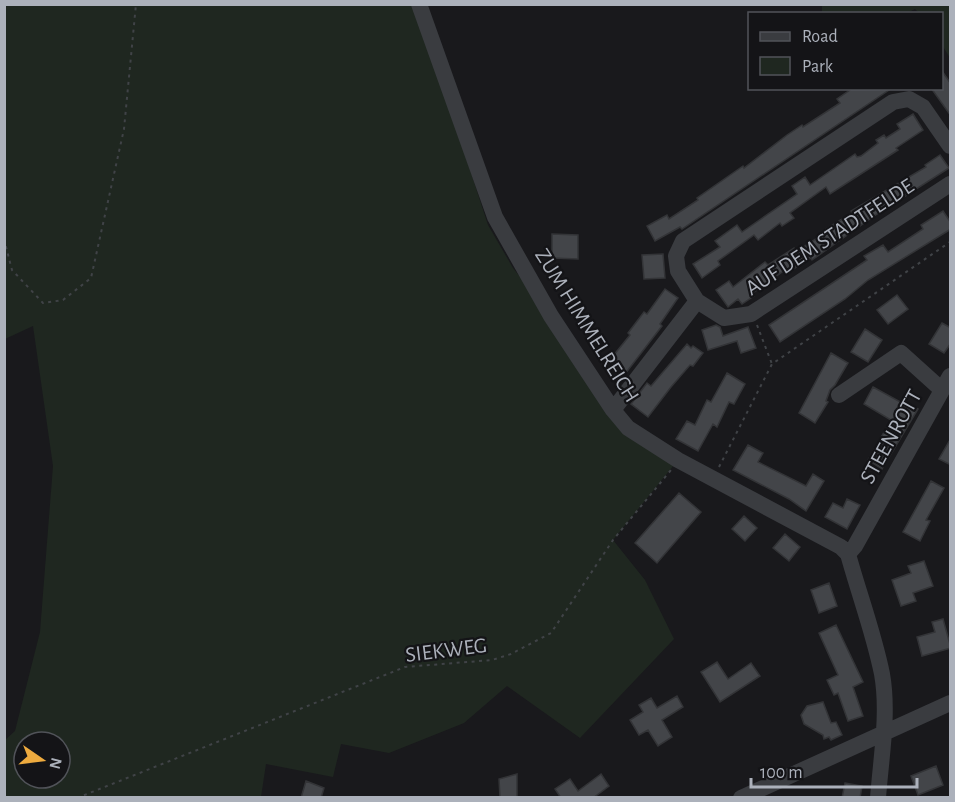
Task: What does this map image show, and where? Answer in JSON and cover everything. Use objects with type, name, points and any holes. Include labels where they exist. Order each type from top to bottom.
[{"type":"street","name":"ZUM HIMMELREICH","points":[[419,4],[495,217],[551,316],[613,410],[628,428],[678,460],[714,477],[841,547],[848,554]]},
{"type":"street","name":"AUF DEM STADTFELDE","points":[[951,146],[923,107],[909,99],[893,102],[683,241],[676,256],[678,271],[697,301],[724,318],[751,314],[951,184]]},
{"type":"street","points":[[613,410],[697,301]]},
{"type":"street","name":"STEENROTT","points":[[840,395],[902,353],[946,383],[855,546],[848,554]]},
{"type":"street","points":[[848,554],[882,674],[883,733],[878,798]]},
{"type":"street","points":[[741,798],[951,703]]},
{"type":"path","points":[[4,239],[12,270],[43,303],[63,300],[91,278],[124,129],[136,4]]},
{"type":"path","points":[[714,477],[772,364],[951,242]]},
{"type":"path","points":[[751,314],[761,332],[772,364]]},
{"type":"path","name":"SIEKWEG","points":[[77,798],[405,667],[492,660],[511,654],[551,633],[613,540],[678,460]]},
{"type":"green space","points":[[5,5],[413,5],[432,53],[488,225],[513,268],[551,316],[613,410],[678,460],[613,540],[645,580],[674,639],[580,738],[507,686],[464,723],[389,753],[341,744],[333,777],[266,764],[261,797],[5,797],[5,740],[12,734],[12,790],[72,790],[72,730],[15,730],[40,632],[53,466],[33,326],[5,339]]},
{"type":"green space","points":[[822,5],[950,5],[950,58],[943,47],[943,12],[918,12],[915,9],[909,12],[822,12]]},
{"type":"building","points":[[943,72],[951,84],[951,116],[932,90],[943,90]]},
{"type":"building","points":[[850,90],[889,90],[682,229],[680,227],[655,241],[647,226],[667,215],[669,219],[698,200],[697,198],[743,166],[744,168],[787,135],[840,103],[837,99]]},
{"type":"building","points":[[913,114],[923,130],[896,148],[898,150],[830,194],[826,187],[790,213],[794,218],[782,226],[780,223],[758,240],[754,235],[718,261],[720,265],[702,278],[693,264],[720,247],[715,241],[737,225],[742,232],[797,194],[792,186],[805,177],[810,185],[855,154],[857,157],[861,156],[878,143],[876,140],[884,135],[886,138],[900,129],[897,124]]},
{"type":"building","points":[[940,155],[949,168],[877,214],[812,260],[811,258],[787,273],[785,270],[753,293],[754,296],[742,304],[738,299],[728,307],[716,290],[729,281],[733,287],[765,262],[768,265],[794,248],[796,252],[828,231],[826,229],[852,213],[851,211],[926,167],[925,165]]},
{"type":"building","points":[[943,211],[951,223],[951,229],[868,280],[845,299],[780,342],[769,325],[867,260],[864,256],[883,245],[888,252],[923,229],[921,225]]},
{"type":"building","points":[[552,234],[578,235],[578,259],[552,258]]},
{"type":"building","points":[[663,254],[665,278],[644,279],[642,255]]},
{"type":"building","points":[[665,289],[678,298],[660,324],[662,326],[625,374],[609,361],[630,335],[628,333],[644,312],[647,314]]},
{"type":"building","points":[[897,295],[908,309],[888,324],[877,310]]},
{"type":"building","points":[[942,323],[951,328],[951,343],[944,353],[929,344]]},
{"type":"building","points":[[716,325],[720,327],[723,336],[748,327],[756,348],[741,353],[737,341],[708,350],[702,330]]},
{"type":"building","points":[[865,329],[882,340],[868,362],[851,352]]},
{"type":"building","points":[[687,344],[703,353],[671,387],[648,417],[631,404],[647,383],[651,386]]},
{"type":"building","points":[[831,353],[848,363],[830,390],[826,401],[828,402],[815,423],[799,413]]},
{"type":"building","points":[[727,373],[745,384],[734,404],[729,402],[717,427],[713,424],[698,451],[676,439],[687,421],[695,425],[707,400],[711,402]]},
{"type":"building","points":[[873,387],[918,409],[882,469],[868,460],[891,420],[864,404]]},
{"type":"building","points":[[951,438],[951,465],[939,459]]},
{"type":"building","points":[[748,445],[763,453],[758,462],[806,486],[813,474],[824,481],[806,511],[789,499],[733,470]]},
{"type":"building","points":[[931,481],[944,488],[926,520],[930,521],[920,541],[903,532]]},
{"type":"building","points":[[679,493],[701,512],[657,563],[635,543]]},
{"type":"building","points":[[847,499],[860,505],[847,529],[825,517],[833,503],[843,508]]},
{"type":"building","points":[[744,516],[757,528],[745,541],[732,529]]},
{"type":"building","points":[[785,534],[800,547],[789,561],[773,548]]},
{"type":"building","points":[[924,561],[933,586],[913,593],[916,601],[901,606],[892,580],[911,573],[908,566]]},
{"type":"building","points":[[829,583],[837,606],[819,613],[811,590]]},
{"type":"building","points":[[943,619],[951,648],[922,656],[917,637],[935,632],[932,622]]},
{"type":"building","points":[[836,625],[863,682],[853,687],[863,716],[848,721],[838,693],[834,695],[827,680],[838,675],[819,633]]},
{"type":"building","points":[[717,662],[728,679],[751,663],[760,676],[720,702],[701,672]]},
{"type":"building","points":[[677,696],[683,707],[662,720],[672,737],[658,746],[648,730],[639,735],[630,720],[643,712],[639,705],[651,698],[657,708]]},
{"type":"building","points":[[823,702],[831,723],[836,722],[842,735],[831,740],[829,737],[824,739],[823,735],[804,724],[801,715],[807,706]]},
{"type":"building","points":[[936,766],[943,785],[918,795],[911,776]]},
{"type":"building","points":[[517,774],[517,798],[500,798],[499,779]]},
{"type":"building","points":[[601,774],[609,786],[593,798],[561,798],[555,789],[570,779],[578,791]]},
{"type":"building","points":[[306,781],[324,788],[321,798],[301,798]]},
{"type":"building","points":[[845,783],[862,786],[860,798],[842,798]]}]
